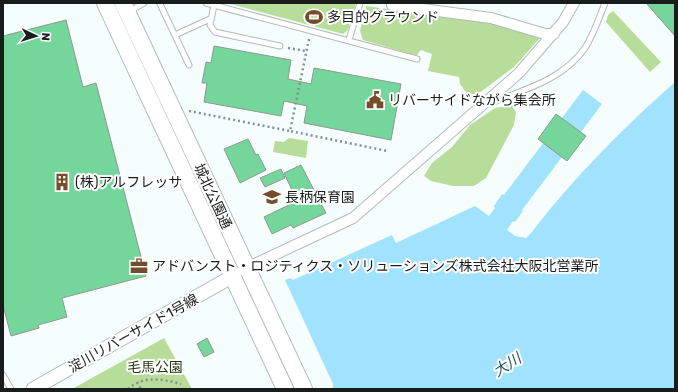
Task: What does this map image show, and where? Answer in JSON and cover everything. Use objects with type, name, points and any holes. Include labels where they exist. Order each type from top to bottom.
[{"type":"main road","name":"城北公園通","points":[[104,3],[285,389]]},
{"type":"main road","name":"城北公園通","points":[[125,7],[304,389]]},
{"type":"street","points":[[392,3],[392,5],[491,18],[545,34],[554,34]]},
{"type":"street","points":[[233,276],[246,267],[353,218],[519,73],[554,34],[574,3]]},
{"type":"street","name":"淀川リバーサイド1号線","points":[[33,389],[233,276]]},
{"type":"lane","points":[[125,7],[144,3]]},
{"type":"lane","points":[[206,3],[349,40],[417,60]]},
{"type":"lane","points":[[349,40],[360,3]]},
{"type":"lane","points":[[480,107],[553,78],[571,64],[589,42],[605,3]]},
{"type":"lane","points":[[160,4],[189,65]]},
{"type":"lane","points":[[214,5],[210,25],[217,33],[280,46]]},
{"type":"lane","points":[[175,36],[210,19]]},
{"type":"lane","points":[[3,375],[11,389]]},
{"type":"path","points":[[290,131],[311,30]]},
{"type":"path","points":[[280,46],[306,51]]},
{"type":"path","points":[[187,110],[387,151]]},
{"type":"path","points":[[128,389],[137,382],[154,378],[181,384]]},
{"type":"path","points":[[137,382],[140,389]]},
{"type":"green space","name":"多目的グラウンド","points":[[227,3],[356,3],[348,30],[343,34]]},
{"type":"green space","points":[[366,6],[488,23],[541,37],[514,67],[471,99],[460,84],[459,77],[428,71],[432,54],[421,50],[417,55],[414,55],[363,40],[360,31]]},
{"type":"green space","points":[[613,11],[661,62],[650,72],[606,22],[608,15]]},
{"type":"green space","points":[[511,105],[516,112],[514,125],[486,178],[474,186],[453,186],[431,181],[424,176],[432,163],[452,147],[470,125],[495,108]]},
{"type":"green space","points":[[289,138],[308,141],[306,158],[273,152],[275,141],[284,142]]},
{"type":"green space","name":"毛馬公園","points":[[164,338],[192,389],[72,389]]},
{"type":"water","name":"大川","points":[[675,82],[675,389],[333,389],[333,384],[285,280],[291,278],[293,280],[392,235],[396,243],[475,206],[489,216],[502,194],[504,195],[583,90],[602,104],[522,210],[523,211],[515,222],[513,221],[507,230],[515,236],[526,238],[564,192],[599,154]]},
{"type":"building","points":[[646,3],[675,3],[675,36]]},
{"type":"building","name":"(株)アルフレッサ","points":[[66,20],[83,87],[96,83],[146,276],[62,298],[67,317],[38,325],[39,328],[11,336],[3,305],[3,36]]},
{"type":"building","points":[[214,46],[291,60],[288,79],[311,84],[314,68],[401,84],[391,140],[304,123],[307,106],[284,101],[281,116],[204,102],[207,83],[202,83],[206,62],[211,63]]},
{"type":"building","points":[[556,114],[586,136],[567,161],[538,139]]},
{"type":"building","points":[[248,139],[266,170],[240,183],[224,149]]},
{"type":"building","points":[[301,165],[326,213],[293,228],[291,225],[272,234],[264,217],[297,201],[284,173]]},
{"type":"building","points":[[281,169],[285,178],[265,187],[260,178]]},
{"type":"building","points":[[207,338],[214,352],[204,357],[197,344]]},
{"type":"place","name":"多目的グラウンド","points":[[314,17]]},
{"type":"place","name":"リバーサイドながら集会所","points":[[375,100]]},
{"type":"place","name":"(株)アルフレッサ","points":[[62,182]]},
{"type":"place","name":"長柄保育園","points":[[272,197]]},
{"type":"place","name":"アドバンスト・ロジティクス・ソリューションズ株式会社大阪北営業所","points":[[139,266]]}]
